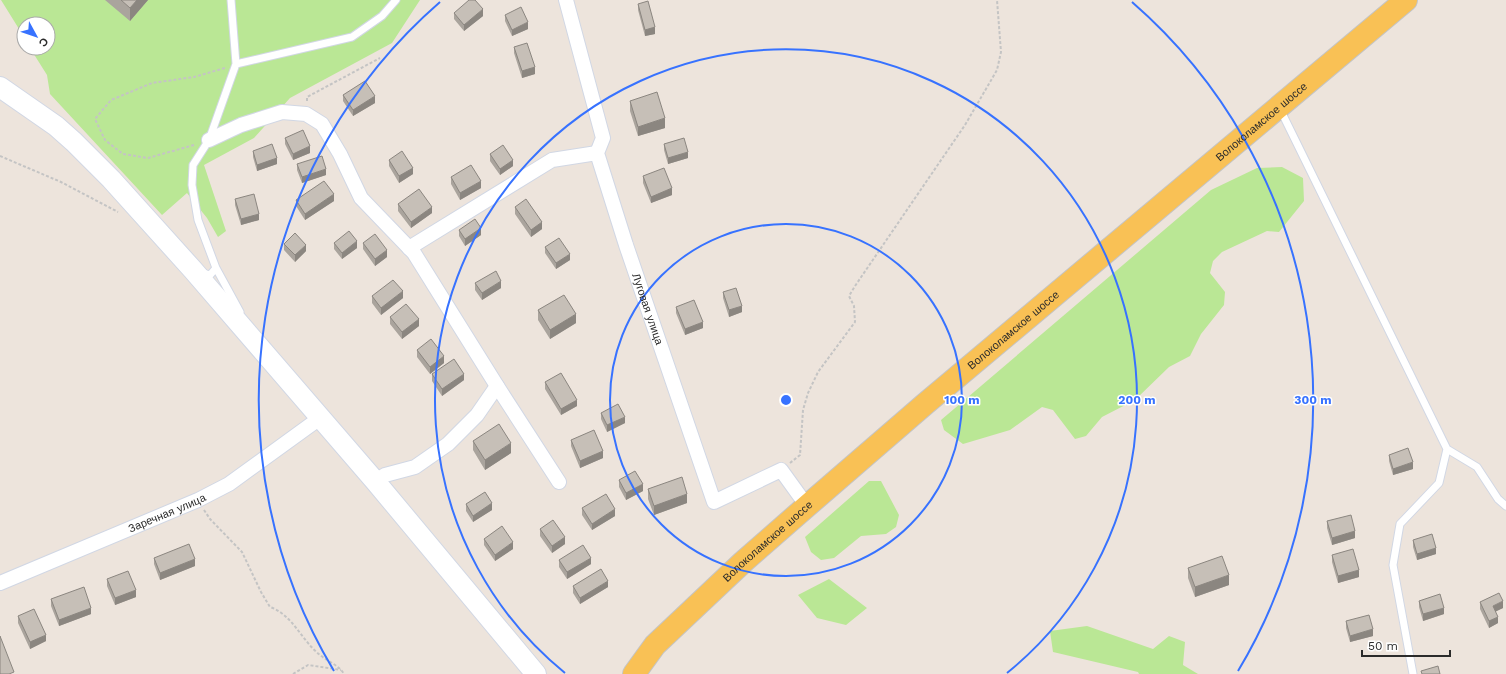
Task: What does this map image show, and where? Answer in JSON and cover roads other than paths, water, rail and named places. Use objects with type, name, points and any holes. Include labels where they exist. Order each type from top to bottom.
[{"type":"main road","name":"Волоколамское шоссе","points":[[634,674],[655,646],[743,562],[807,506],[925,404],[1406,0]]},
{"type":"main road","points":[[0,87],[56,126],[111,179],[193,270],[375,481],[536,674]]},
{"type":"street","points":[[410,248],[552,160],[597,153],[603,138],[566,0]]},
{"type":"street","points":[[209,140],[241,125],[282,112],[306,114],[322,124],[340,154],[361,198],[410,248],[496,386],[559,482]]},
{"type":"street","name":"Луговая улица","points":[[597,153],[626,245],[714,502],[781,470],[807,506]]},
{"type":"street","points":[[375,481],[386,475],[415,467],[448,444],[477,415],[496,386]]},
{"type":"street","name":"Заречная улица","points":[[0,583],[198,500],[229,484],[320,418]]},
{"type":"lane","points":[[231,0],[236,64],[209,140],[193,165],[192,185],[198,220],[216,268],[258,346]]},
{"type":"lane","points":[[236,64],[352,37],[382,16],[396,0]]},
{"type":"lane","points":[[1279,107],[1447,449],[1477,467],[1498,499],[1506,506]]},
{"type":"lane","points":[[193,270],[210,275],[216,268]]},
{"type":"lane","points":[[1413,674],[1393,565],[1400,524],[1439,483],[1447,449]]}]
